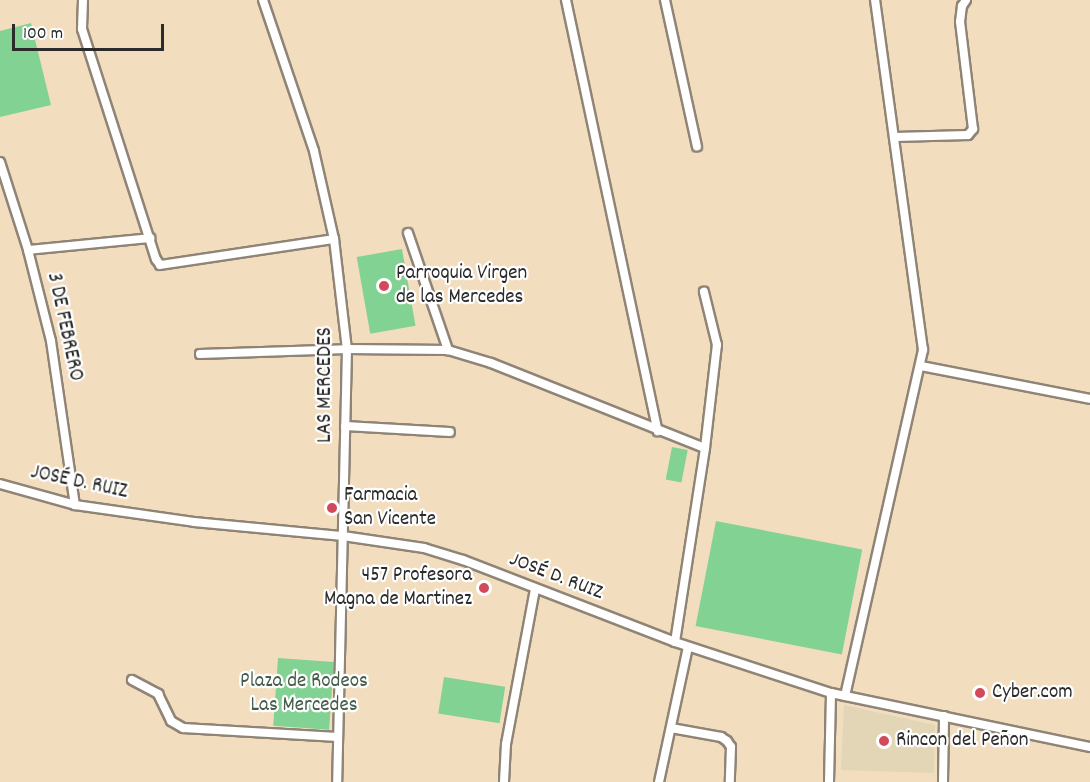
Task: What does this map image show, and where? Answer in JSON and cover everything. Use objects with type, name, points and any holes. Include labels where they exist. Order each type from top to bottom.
[{"type":"street","points":[[83,0],[82,29],[156,259],[160,264],[168,265],[334,239]]},
{"type":"street","name":"LAS MERCEDES","points":[[263,0],[314,151],[334,239],[347,349],[337,782]]},
{"type":"street","points":[[566,0],[658,431]]},
{"type":"street","points":[[665,0],[697,147]]},
{"type":"street","points":[[845,696],[923,350],[875,0]]},
{"type":"street","points":[[895,137],[968,135],[973,129],[960,22],[962,6],[966,0]]},
{"type":"street","name":"3 DE FEBRERO","points":[[0,162],[28,250],[51,341],[75,505]]},
{"type":"street","points":[[408,233],[448,350]]},
{"type":"street","points":[[28,250],[150,238]]},
{"type":"street","points":[[675,642],[705,448],[717,345],[704,292]]},
{"type":"street","points":[[200,354],[347,349],[448,350],[491,363],[705,448]]},
{"type":"street","points":[[921,366],[1090,399]]},
{"type":"street","points":[[345,426],[450,432]]},
{"type":"street","name":"JOSÉ D. RUIZ","points":[[0,484],[75,505],[194,522],[343,536],[424,548],[463,560],[688,647],[831,693],[1090,747]]},
{"type":"street","points":[[504,782],[506,744],[535,589]]},
{"type":"street","points":[[659,782],[688,647]]},
{"type":"street","points":[[132,680],[158,694],[171,721],[183,728],[338,737]]},
{"type":"street","points":[[829,782],[831,693]]},
{"type":"street","points":[[943,782],[944,716]]},
{"type":"street","points":[[670,728],[721,737],[727,741],[731,747],[730,782]]},
{"type":"shaded area","points":[[844,705],[935,725],[934,773],[841,770]]},
{"type":"green space","points":[[31,23],[51,105],[0,117],[0,31]]},
{"type":"green space","points":[[402,249],[416,326],[370,334],[357,257]]},
{"type":"green space","points":[[672,447],[688,450],[681,482],[666,479]]},
{"type":"green space","points":[[716,521],[862,549],[842,654],[696,626]]},
{"type":"green space","name":"Plaza de Rodeos Las Mercedes","points":[[278,658],[334,662],[329,730],[273,726]]},
{"type":"green space","points":[[444,677],[505,687],[499,723],[438,714]]},
{"type":"place","name":"Parroquia Virgen de las Mercedes","points":[[384,286]]},
{"type":"place","name":"Farmacia San Vicente","points":[[332,508]]},
{"type":"place","name":"457 Profesora Magna de Martinez","points":[[484,588]]},
{"type":"place","name":"Cyber.com","points":[[980,693]]},
{"type":"place","name":"Rincon del Peñon","points":[[884,741]]}]
